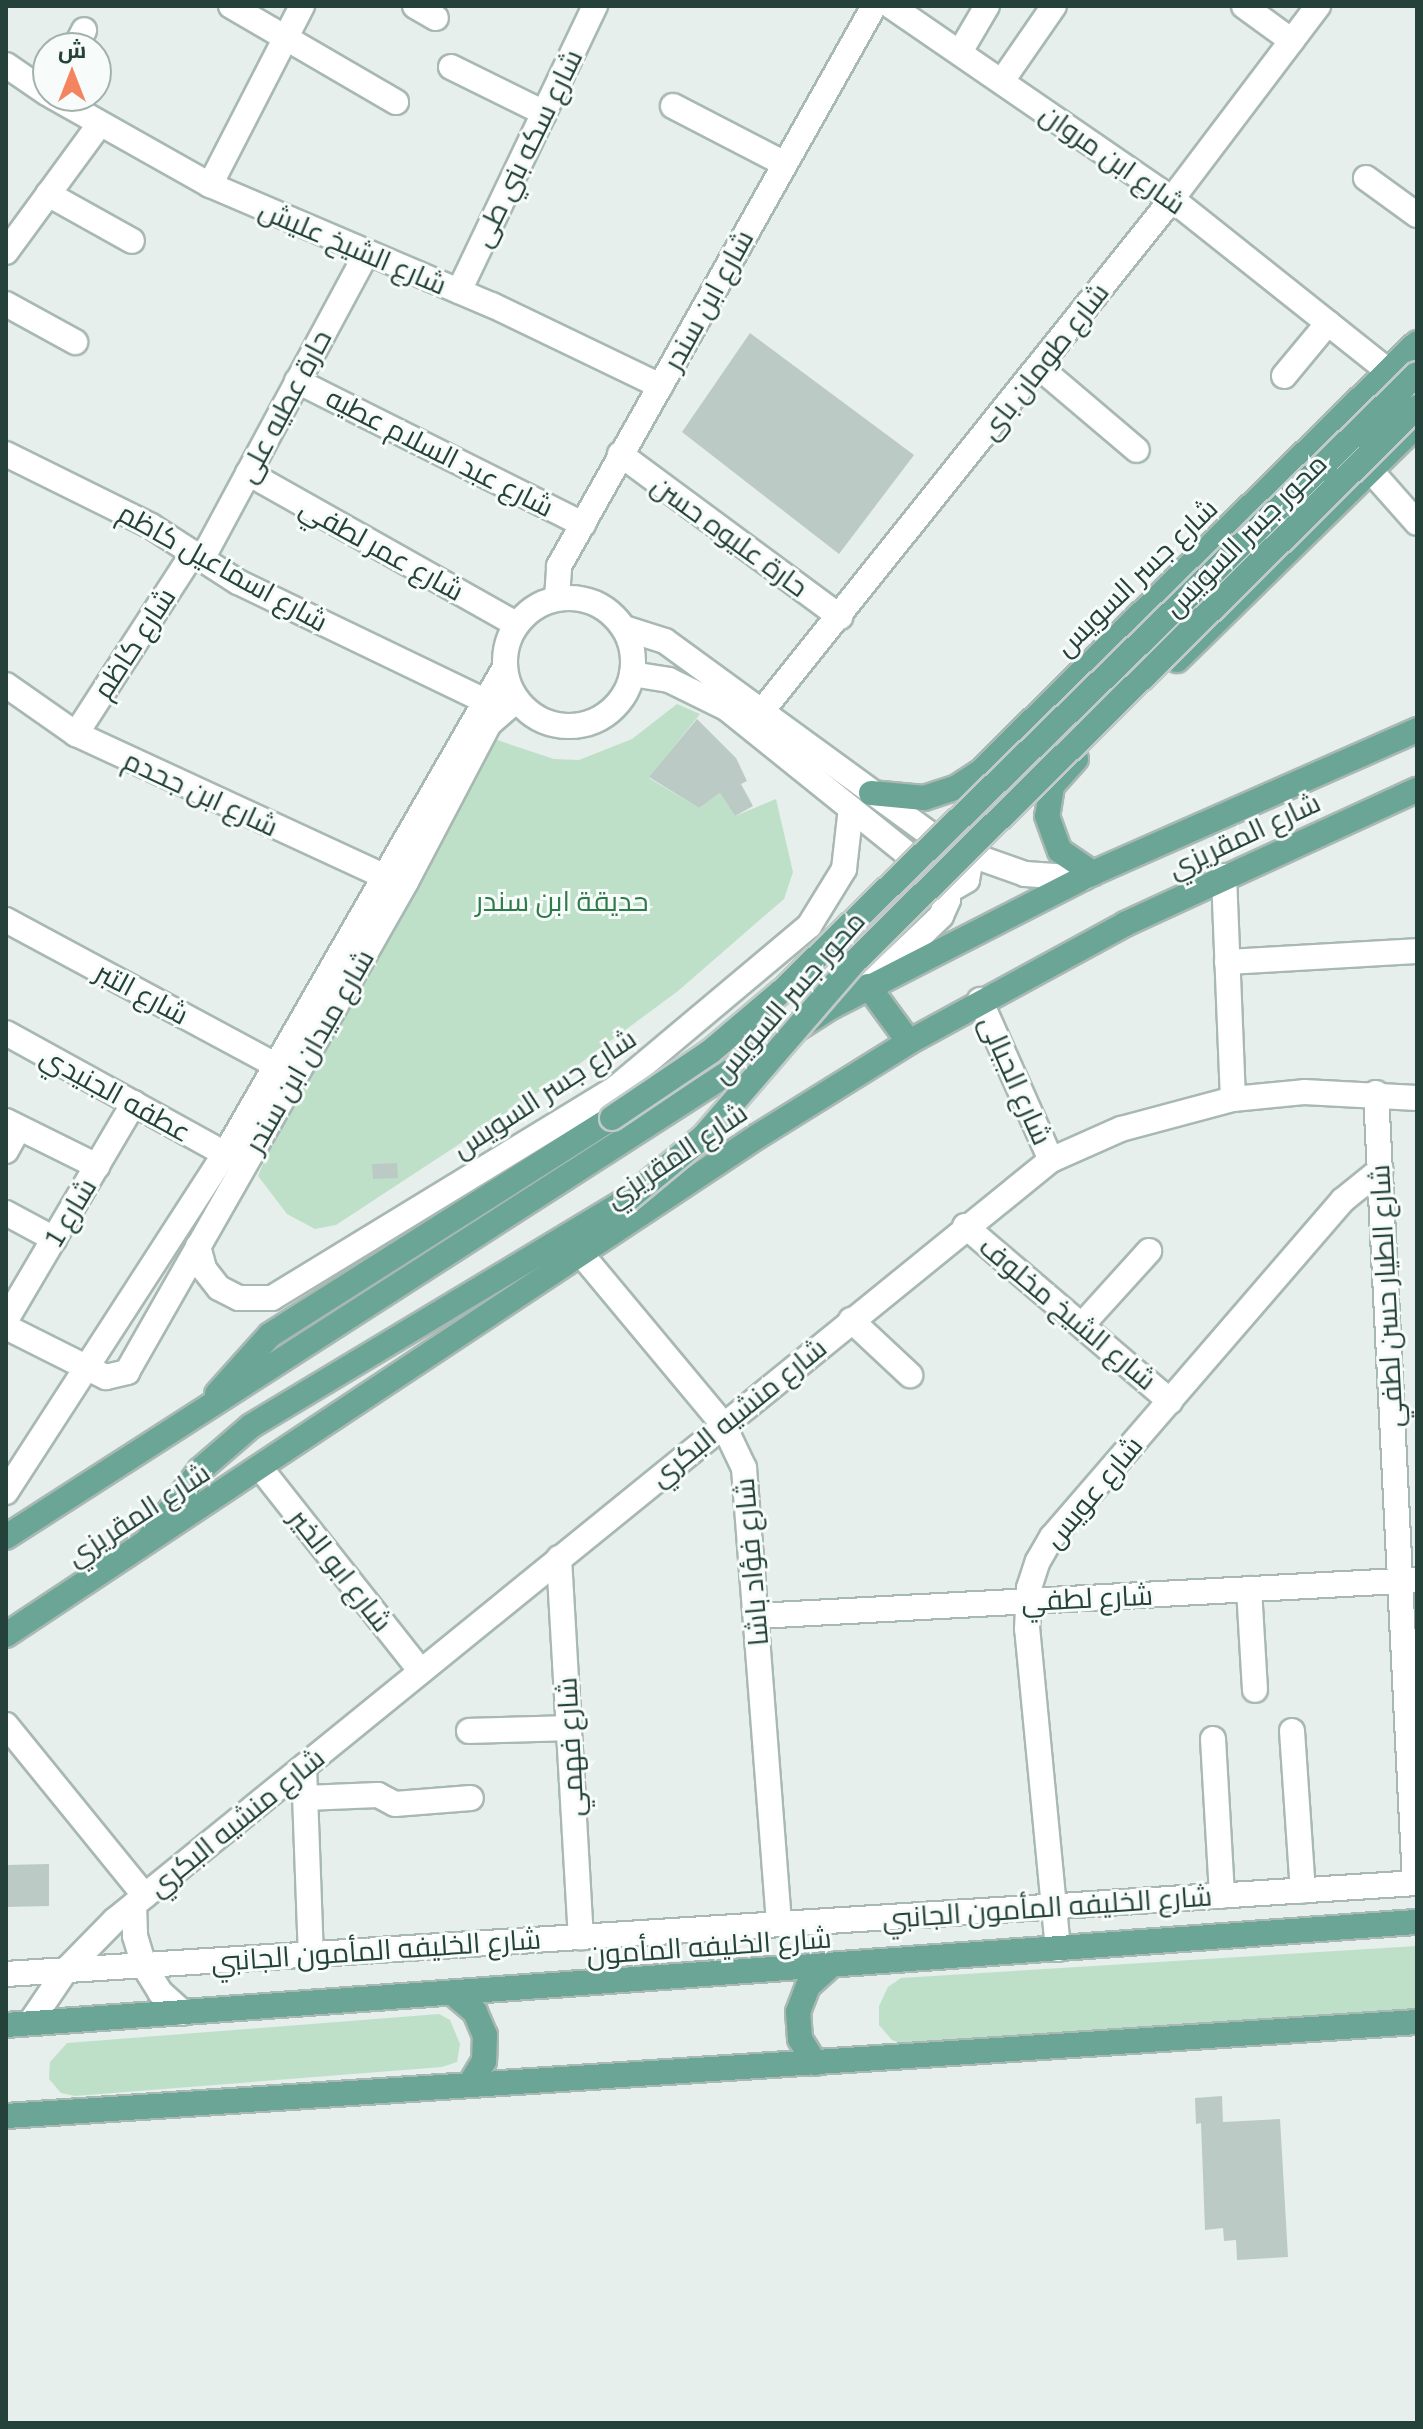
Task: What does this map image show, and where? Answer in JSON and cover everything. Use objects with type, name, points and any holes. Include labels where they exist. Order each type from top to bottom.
[{"type":"main road","name":"شارع جسر السويس","points":[[871,793],[906,799],[941,794],[969,780],[1417,343]]},
{"type":"main road","name":"محور جسر السويس","points":[[209,1406],[231,1374],[270,1335],[612,1118],[710,1052],[782,991],[1417,374]]},
{"type":"main road","name":"محور جسر السويس","points":[[145,1546],[200,1470],[251,1426],[627,1200],[704,1136],[854,962],[1417,407]]},
{"type":"main road","points":[[990,762],[995,787],[1004,797],[1030,802],[1052,786],[1417,425]]},
{"type":"main road","name":"شارع المقريزي","points":[[6,1537],[868,986],[1088,876],[1417,730]]},
{"type":"main road","points":[[1052,786],[1047,816],[1053,840],[1070,861],[1088,876]]},
{"type":"main road","name":"شارع المقريزي","points":[[6,1635],[262,1470],[582,1255],[909,1042],[980,1000],[1224,876],[1417,790]]},
{"type":"main road","points":[[868,986],[909,1042]]},
{"type":"main road","name":"شارع الخليفه المأمون","points":[[18,2024],[455,1995],[1417,1922]]},
{"type":"main road","points":[[815,2063],[800,2039],[798,2012],[808,1986],[829,1967]]},
{"type":"main road","points":[[455,1995],[475,2012],[485,2035],[484,2061],[471,2083]]},
{"type":"main road","points":[[6,2116],[1417,2022]]},
{"type":"street","points":[[231,6],[396,102]]},
{"type":"street","points":[[210,185],[302,6]]},
{"type":"street","name":"شارع سكه بني طى","points":[[459,291],[595,6]]},
{"type":"street","name":"شارع ابن سندر","points":[[557,598],[559,566],[874,6]]},
{"type":"street","name":"شارع ابن مروان","points":[[891,6],[1172,199],[1388,371]]},
{"type":"street","points":[[960,52],[987,6]]},
{"type":"street","points":[[1002,81],[1054,6]]},
{"type":"street","points":[[1244,6],[1292,41]]},
{"type":"street","name":"شارع طومان باى","points":[[762,711],[1172,199],[1318,6]]},
{"type":"street","name":"شارع الشيخ عليش","points":[[6,65],[32,83]]},
{"type":"street","points":[[451,67],[544,113]]},
{"type":"street","points":[[673,106],[785,164]]},
{"type":"street","name":"شارع الشيخ عليش","points":[[78,112],[210,185],[459,291],[660,386]]},
{"type":"street","points":[[6,252],[99,125]]},
{"type":"street","points":[[1366,178],[1417,215]]},
{"type":"street","points":[[48,194],[132,241]]},
{"type":"street","name":"حارة عطيه على","points":[[197,556],[248,473],[367,253]]},
{"type":"street","points":[[6,304],[75,342]]},
{"type":"street","points":[[1284,376],[1328,323]]},
{"type":"street","points":[[1039,367],[1137,450]]},
{"type":"street","name":"شارع عبد السلام عطيه","points":[[297,381],[583,524]]},
{"type":"street","name":"شارع اسماعيل كاظم","points":[[6,454],[151,526],[238,582],[483,700]]},
{"type":"street","name":"حارة عليوه حسن","points":[[620,454],[840,617]]},
{"type":"street","points":[[1371,471],[1417,523]]},
{"type":"street","name":"شارع عمر لطفي","points":[[248,473],[516,624]]},
{"type":"street","name":"شارع كاظم","points":[[76,734],[197,556]]},
{"type":"street","points":[[624,628],[633,650],[632,674],[612,709],[575,726],[542,720],[517,700],[504,669],[516,624],[527,612],[557,598],[588,600],[624,628],[665,641],[871,793],[971,858],[1025,874],[1088,876]]},
{"type":"street","name":"شارع ميدان ابن سندر","points":[[90,1369],[106,1377],[127,1372],[394,881],[483,700],[504,669]]},
{"type":"street","points":[[632,674],[669,680],[708,697],[940,877],[948,891]]},
{"type":"street","name":"شارع ابن جحدم","points":[[6,685],[76,734],[394,881]]},
{"type":"street","name":"شارع ميدان ابن سندر","points":[[6,1492],[90,1369],[489,724],[517,700]]},
{"type":"street","name":"شارع جسر السويس","points":[[198,1246],[204,1269],[219,1288],[239,1298],[272,1298],[617,1087],[809,926],[844,869],[851,808]]},
{"type":"street","points":[[868,986],[941,916],[948,891],[967,880],[971,858]]},
{"type":"street","points":[[1224,876],[1233,1099]]},
{"type":"street","name":"شارع التبر","points":[[6,920],[277,1066]]},
{"type":"street","points":[[1227,962],[1417,951]]},
{"type":"street","name":"شارع الجبالى","points":[[980,1000],[1051,1160]]},
{"type":"street","name":"عطفه الجنيدي","points":[[6,1033],[225,1154]]},
{"type":"street","name":"شارع منشيه البكري","points":[[18,2024],[66,1970],[140,1901],[965,1226],[1051,1160],[1121,1129],[1233,1099],[1304,1092],[1376,1093],[1417,1098]]},
{"type":"street","name":"شارع الطيار حسن لطفي","points":[[1376,1093],[1406,1577],[1416,1883]]},
{"type":"street","name":"شارع 1","points":[[6,1320],[134,1103]]},
{"type":"street","points":[[6,1151],[12,1124],[97,1166]]},
{"type":"street","name":"شارع عويس","points":[[1058,1949],[1027,1601],[1038,1561],[1052,1537],[1343,1200],[1380,1170]]},
{"type":"street","points":[[6,1213],[54,1239]]},
{"type":"street","name":"شارع الشيخ مخلوف","points":[[965,1226],[1170,1401]]},
{"type":"street","points":[[1082,1325],[1149,1251]]},
{"type":"street","name":"شارع فؤاد باشا","points":[[582,1255],[723,1424],[746,1476],[779,1924]]},
{"type":"street","points":[[851,1320],[910,1375]]},
{"type":"street","points":[[6,1327],[90,1369]]},
{"type":"street","name":"شارع ابو الخير","points":[[262,1470],[421,1671]]},
{"type":"street","points":[[1406,1577],[1417,1550]]},
{"type":"street","name":"شارع فهمي","points":[[559,1558],[581,1937]]},
{"type":"street","name":"شارع لطفي","points":[[757,1616],[1249,1589],[1406,1577]]},
{"type":"street","points":[[1249,1589],[1255,1690]]},
{"type":"street","points":[[6,1725],[140,1901]]},
{"type":"street","points":[[469,1731],[569,1728]]},
{"type":"street","points":[[1292,1731],[1303,1891]]},
{"type":"street","points":[[1213,1739],[1222,1896]]},
{"type":"street","points":[[304,1767],[311,1955]]},
{"type":"street","points":[[305,1798],[378,1795],[395,1804],[471,1798]]},
{"type":"street","name":"شارع الخليفه المأمون الجانبي","points":[[6,1974],[1416,1883]]},
{"type":"street","name":"شارع منشيه البكري","points":[[140,1901],[135,1936],[144,1966],[183,2013]]},
{"type":"green space","name":"حديقة ابن سندر","points":[[677,704],[700,714],[649,778],[699,808],[720,793],[735,816],[776,799],[793,872],[784,899],[678,991],[563,1076],[336,1225],[315,1229],[287,1214],[258,1176],[286,1108],[491,738],[554,759],[579,760],[632,739]]},
{"type":"green space","points":[[1417,1946],[1417,2018],[917,2050],[892,2040],[879,2025],[879,2006],[888,1987],[901,1978]]},
{"type":"green space","points":[[439,2014],[450,2020],[460,2044],[457,2062],[442,2067],[75,2096],[61,2093],[49,2079],[50,2062],[67,2043]]},
{"type":"building","points":[[750,333],[914,455],[839,554],[682,432]]},
{"type":"building","points":[[697,719],[736,758],[747,781],[741,784],[753,806],[735,816],[720,793],[699,808],[649,777]]},
{"type":"building","points":[[397,1163],[398,1178],[373,1179],[372,1164]]},
{"type":"building","points":[[49,1864],[49,1906],[6,1907],[6,1865]]},
{"type":"building","points":[[1222,2096],[1223,2122],[1280,2119],[1288,2257],[1237,2260],[1236,2240],[1224,2241],[1223,2228],[1205,2230],[1201,2123],[1196,2124],[1195,2098]]}]
